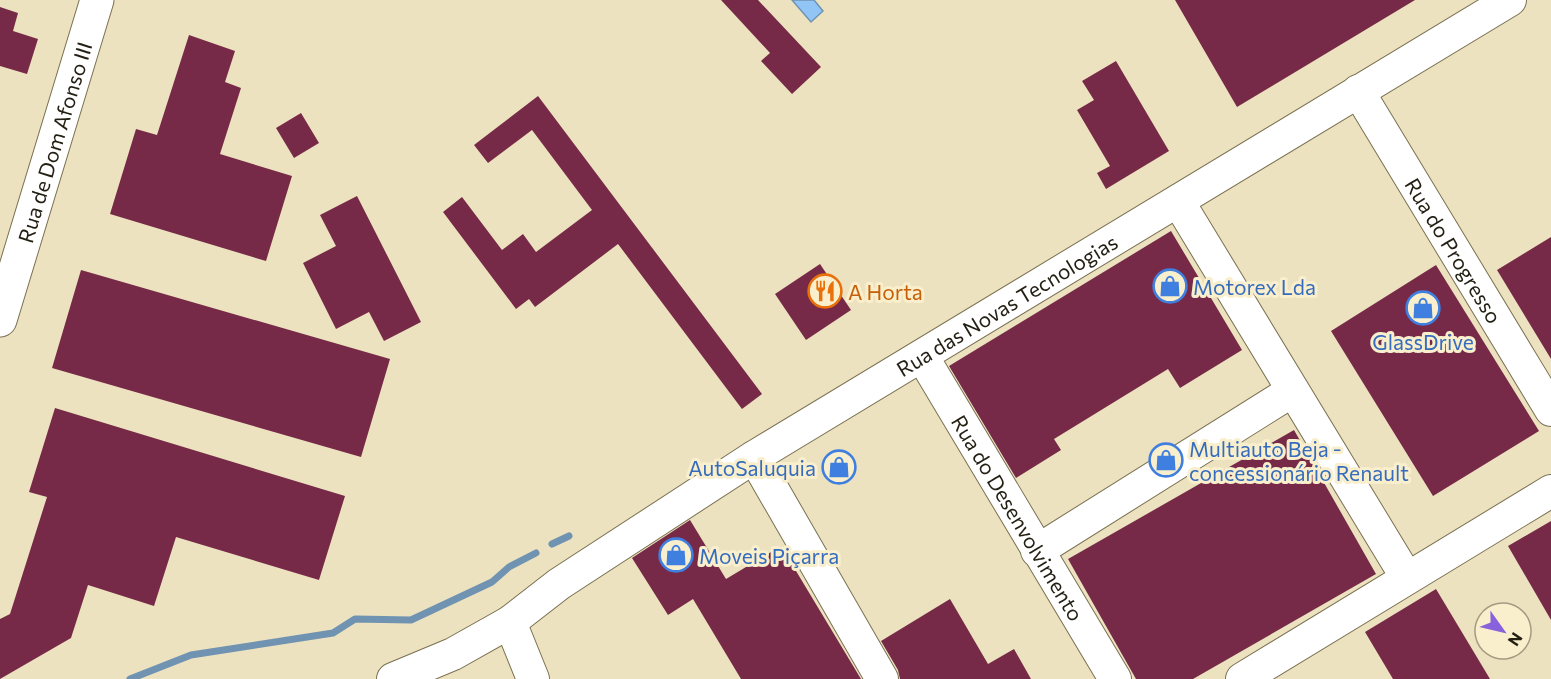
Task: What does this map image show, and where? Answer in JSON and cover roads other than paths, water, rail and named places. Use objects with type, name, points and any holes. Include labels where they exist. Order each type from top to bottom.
[{"type":"main road","name":"Rua de Dom Afonso III","points":[[0,320],[97,0]]},
{"type":"street","name":"Rua das Novas Tecnologias","points":[[393,679],[453,654],[510,621],[559,584],[754,457],[1510,0]]},
{"type":"street","name":"Rua do Progresso","points":[[1358,91],[1551,410]]},
{"type":"street","points":[[1178,201],[1407,578]]},
{"type":"street","name":"Rua do Desenvolvimento","points":[[922,356],[1115,679]]},
{"type":"street","points":[[1037,551],[1292,391]]},
{"type":"street","points":[[754,457],[882,679]]},
{"type":"street","points":[[1242,679],[1551,491]]},
{"type":"street","points":[[510,621],[533,679]]},
{"type":"water","points":[[792,0],[814,0],[823,11],[811,22]]},
{"type":"waterway","points":[[552,544],[569,536]]},
{"type":"waterway","points":[[130,679],[191,655],[333,633],[355,619],[411,620],[492,582],[509,567],[536,553]]},
{"type":"place","name":"Motorex Lda","points":[[1170,286]]},
{"type":"place","name":"A Horta","points":[[825,291]]},
{"type":"place","name":"GlassDrive","points":[[1423,308]]},
{"type":"place","name":"Multiauto Beja - concessionário Renault","points":[[1166,460]]},
{"type":"place","name":"AutoSaluquia","points":[[839,467]]},
{"type":"place","name":"Moveis Piçarra","points":[[676,555]]}]
